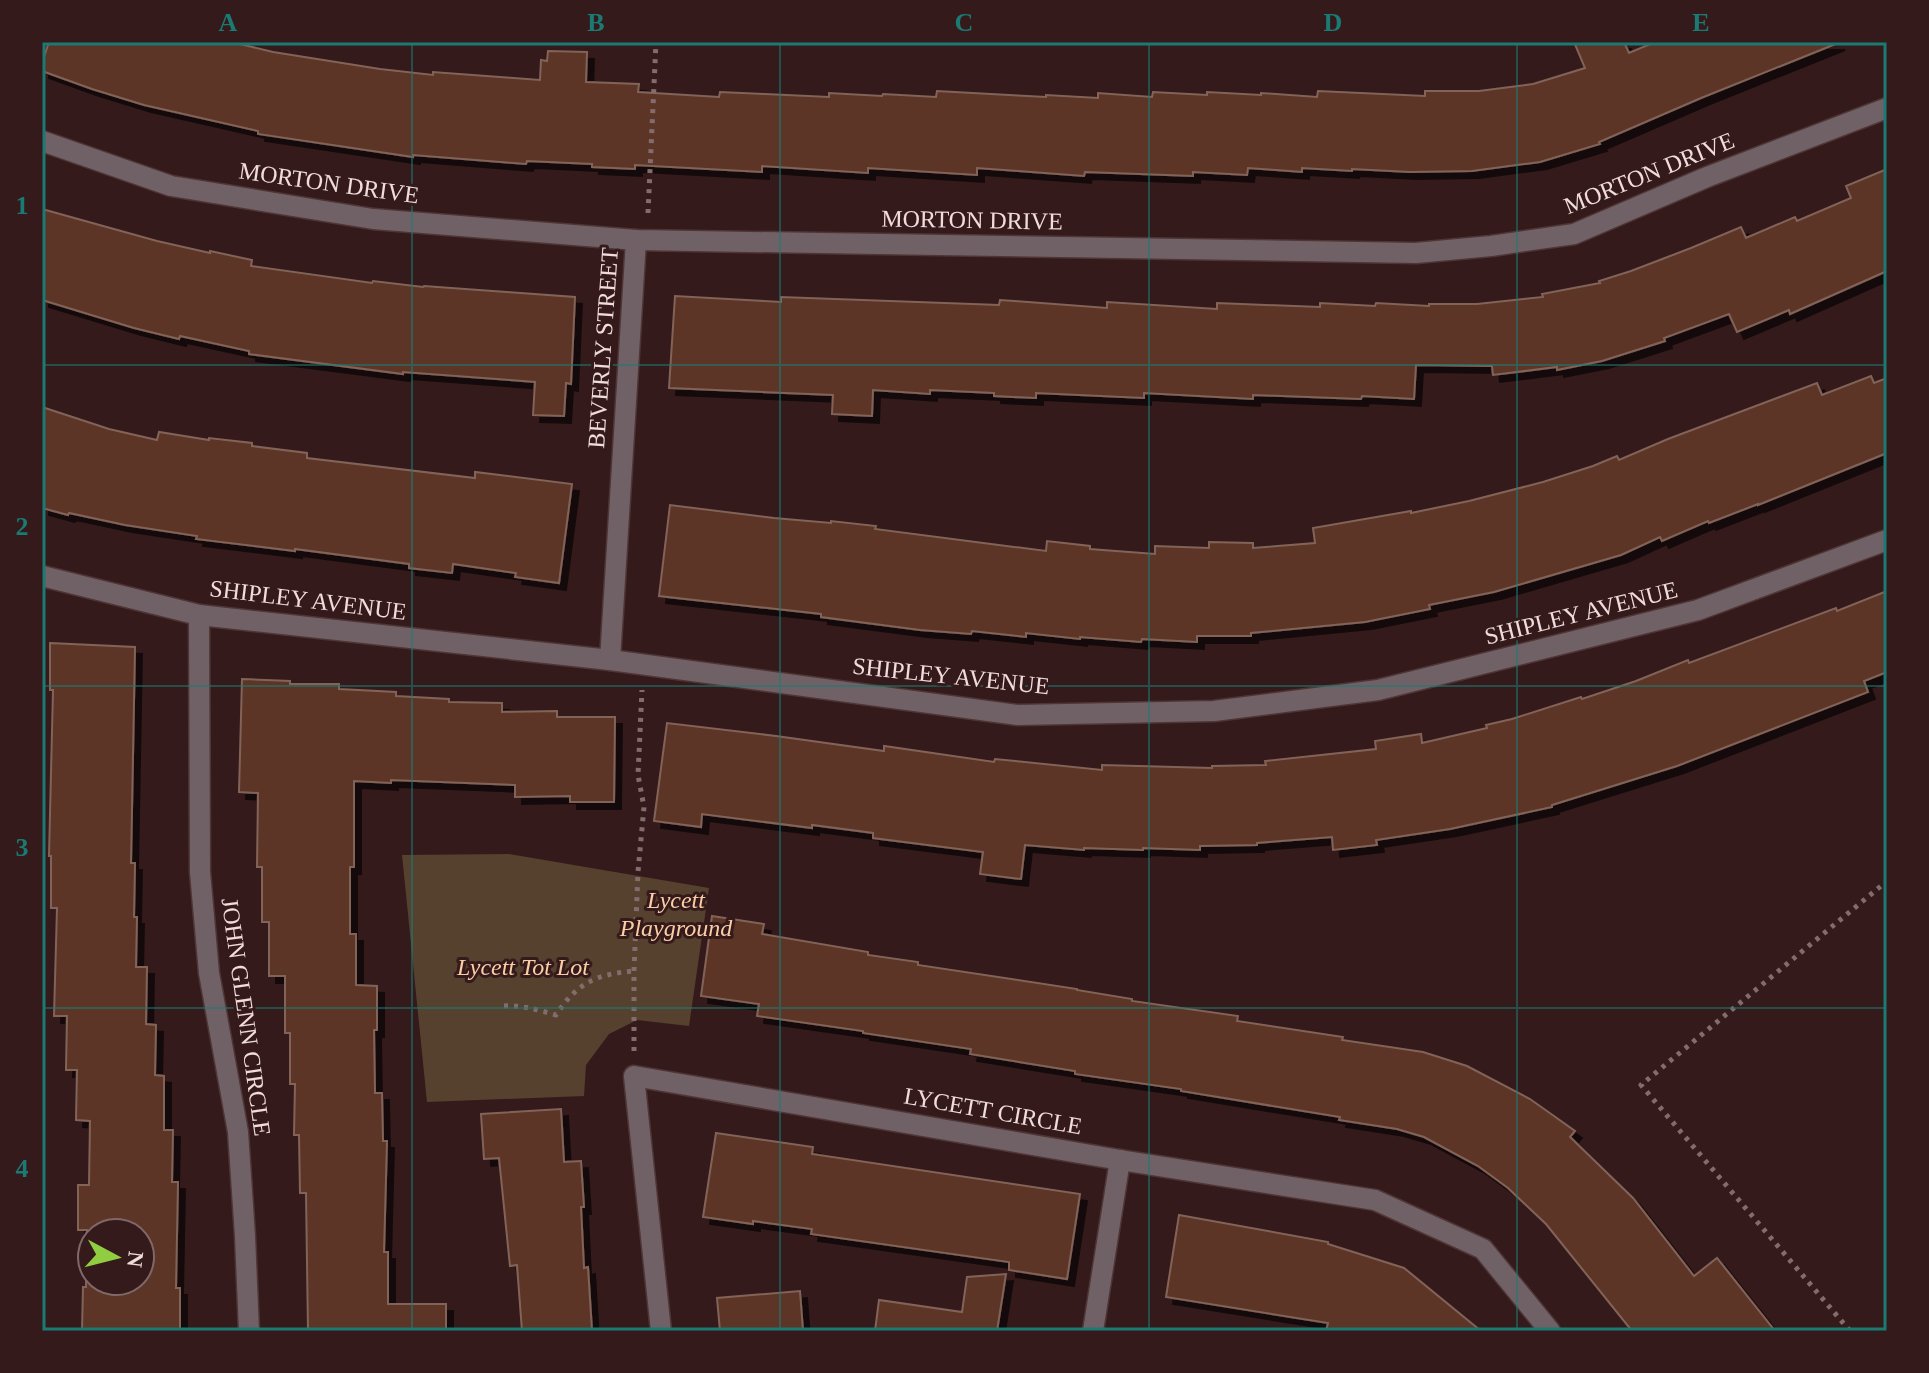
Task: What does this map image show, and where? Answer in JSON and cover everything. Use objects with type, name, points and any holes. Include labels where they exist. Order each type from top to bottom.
[{"type":"street","name":"MORTON DRIVE","points":[[42,141],[171,186],[373,219],[636,240],[1416,253],[1574,234],[1707,177],[1887,108]]},
{"type":"street","name":"BEVERLY STREET","points":[[610,660],[636,240]]},
{"type":"street","name":"SHIPLEY AVENUE","points":[[42,576],[199,615],[610,660],[1018,715],[1214,711],[1378,690],[1698,610],[1887,540]]},
{"type":"street","name":"JOHN GLENN CIRCLE","points":[[199,615],[200,872],[209,973],[238,1132],[249,1331]]},
{"type":"street","name":"LYCETT CIRCLE","points":[[634,1076],[1120,1160],[1375,1200],[1483,1249],[1550,1331]]},
{"type":"street","points":[[634,1076],[661,1331]]},
{"type":"street","points":[[1093,1331],[1120,1160]]},
{"type":"path","name":"BEVERLY STREET","points":[[636,240],[649,210],[656,42]]},
{"type":"path","points":[[634,1076],[634,971],[644,807],[638,775],[643,665]]},
{"type":"path","points":[[1850,1331],[1641,1085],[1887,881]]},
{"type":"path","points":[[504,1006],[515,1005],[556,1015],[579,987],[595,978],[634,971]]},
{"type":"green space","name":"Lycett Tot Lot","points":[[509,854],[709,888],[689,1026],[637,1020],[609,1034],[586,1065],[584,1096],[427,1102],[402,855]]},
{"type":"building","points":[[49,42],[232,42],[273,52],[380,69],[540,80],[541,60],[547,61],[548,51],[587,52],[586,82],[639,84],[638,92],[719,97],[720,92],[829,97],[829,93],[936,97],[937,91],[1098,98],[1098,93],[1152,97],[1153,92],[1317,97],[1318,91],[1425,96],[1425,91],[1479,91],[1533,84],[1585,68],[1574,42],[1624,42],[1629,53],[1655,42],[1838,43],[1701,98],[1600,144],[1540,162],[1472,171],[1302,168],[1302,172],[1248,168],[1247,175],[1085,172],[1084,176],[977,168],[977,175],[868,168],[868,173],[762,166],[762,172],[635,165],[635,169],[592,167],[592,164],[527,161],[526,164],[413,157],[258,134],[258,131],[144,105],[92,89],[42,71]]},
{"type":"building","points":[[1887,169],[1887,271],[1790,314],[1789,310],[1737,332],[1729,314],[1664,338],[1665,341],[1602,361],[1557,370],[1557,367],[1493,375],[1492,366],[1416,365],[1414,399],[1253,395],[1253,399],[1144,393],[1144,398],[1036,393],[1036,398],[994,396],[994,393],[930,390],[930,394],[873,390],[872,416],[832,414],[833,395],[669,388],[675,296],[781,302],[781,297],[999,305],[1000,300],[1107,308],[1107,302],[1217,309],[1217,303],[1320,307],[1320,303],[1375,306],[1376,303],[1429,306],[1477,304],[1543,297],[1542,294],[1600,283],[1741,227],[1746,238],[1851,198],[1846,186]]},
{"type":"building","points":[[42,209],[157,241],[252,260],[251,266],[372,283],[575,297],[571,384],[566,383],[564,416],[533,415],[535,382],[403,374],[249,354],[249,351],[134,328],[42,300]]},
{"type":"building","points":[[1871,376],[1874,383],[1887,378],[1887,453],[1662,541],[1660,537],[1621,555],[1494,592],[1429,605],[1430,609],[1365,622],[1251,633],[1251,636],[1197,636],[1197,642],[1142,639],[1141,642],[1026,633],[1026,637],[972,631],[971,634],[920,630],[821,617],[821,614],[659,596],[670,505],[876,526],[875,529],[1046,551],[1047,541],[1090,546],[1090,549],[1155,554],[1155,546],[1209,548],[1209,542],[1253,543],[1253,548],[1315,543],[1313,528],[1411,513],[1543,482],[1617,456],[1619,460],[1817,383],[1822,395]]},
{"type":"building","points":[[42,407],[109,429],[157,440],[159,432],[252,443],[252,446],[307,453],[307,458],[475,478],[475,472],[572,484],[559,583],[453,564],[452,573],[409,568],[409,564],[196,539],[197,536],[42,508]]},
{"type":"building","points":[[1887,591],[1887,672],[1864,681],[1868,692],[1677,766],[1552,807],[1450,829],[1376,840],[1377,845],[1333,850],[1332,837],[1257,845],[1200,846],[1200,850],[1084,850],[1025,845],[1021,879],[980,874],[983,852],[873,838],[873,833],[702,814],[701,827],[654,821],[667,723],[884,751],[884,746],[994,762],[995,759],[1102,770],[1102,765],[1212,768],[1266,765],[1265,761],[1376,749],[1375,741],[1421,734],[1422,743],[1487,728],[1486,725],[1582,699],[1688,660],[1689,663]]},
{"type":"building","points":[[50,643],[135,647],[131,863],[135,863],[136,967],[147,967],[146,1024],[156,1025],[155,1075],[164,1076],[164,1130],[173,1130],[172,1182],[178,1182],[176,1288],[180,1288],[180,1331],[82,1331],[83,1297],[156,1297],[156,1217],[78,1217],[78,1185],[89,1185],[90,1121],[76,1120],[77,1070],[66,1070],[67,1016],[54,1016],[57,908],[51,908],[49,856],[53,690],[50,690]]},
{"type":"building","points":[[242,679],[290,681],[290,684],[339,684],[339,689],[396,692],[396,696],[449,699],[449,702],[502,703],[502,712],[557,711],[557,717],[615,717],[614,802],[570,802],[570,796],[515,797],[515,785],[354,781],[350,934],[356,934],[356,985],[377,986],[375,1093],[382,1093],[383,1141],[387,1141],[384,1252],[388,1252],[388,1304],[446,1304],[446,1331],[308,1331],[306,1193],[300,1193],[299,1135],[294,1135],[295,1084],[290,1084],[290,1033],[285,1033],[285,976],[269,976],[269,922],[262,922],[262,867],[257,867],[258,793],[239,792]]},
{"type":"building","points":[[712,916],[764,924],[762,934],[868,952],[868,955],[918,962],[918,965],[1238,1016],[1237,1021],[1423,1052],[1467,1066],[1530,1099],[1575,1131],[1570,1137],[1633,1198],[1694,1276],[1717,1258],[1775,1331],[1632,1331],[1546,1224],[1508,1188],[1478,1166],[1424,1137],[1397,1129],[1339,1120],[1340,1117],[970,1054],[971,1049],[757,1016],[759,1004],[701,996]]},
{"type":"building","points":[[561,1109],[564,1162],[581,1161],[584,1268],[588,1267],[592,1331],[522,1331],[517,1265],[510,1266],[499,1158],[484,1159],[481,1114]]},
{"type":"building","points":[[716,1133],[813,1147],[812,1154],[1080,1194],[1067,1279],[1009,1270],[1009,1262],[811,1234],[812,1229],[703,1217]]},
{"type":"building","points":[[1179,1215],[1328,1242],[1404,1268],[1481,1331],[1326,1331],[1328,1323],[1166,1297]]},
{"type":"building","points":[[1006,1274],[997,1331],[875,1331],[879,1300],[962,1312],[967,1277]]},
{"type":"building","points":[[800,1291],[803,1331],[720,1331],[717,1298]]},
{"type":"park label","name":"Lycett Playground","points":[[676,914]]}]
